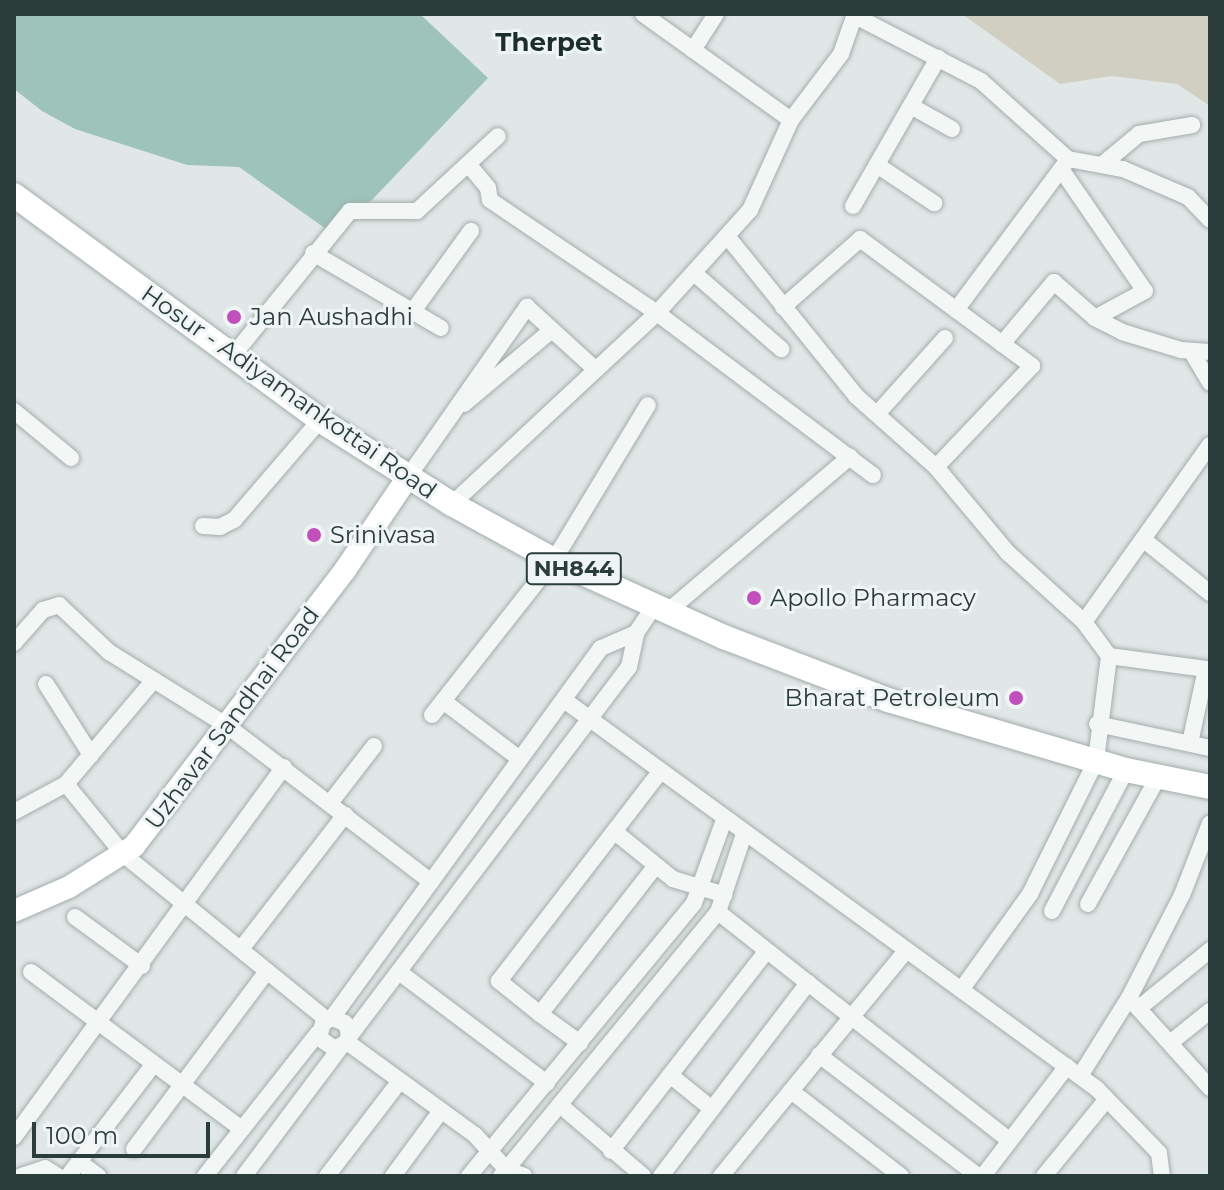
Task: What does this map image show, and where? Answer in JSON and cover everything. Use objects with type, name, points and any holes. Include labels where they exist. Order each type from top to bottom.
[{"type":"highway","name":"Hosur - Adiyamankottai Road","points":[[14,196],[231,358],[320,420],[452,504],[554,560],[661,609],[888,700],[1126,770],[1210,787]]},
{"type":"main road","name":"Uzhavar Sandhai Road","points":[[14,911],[69,887],[123,854],[345,570],[408,477]]},
{"type":"street","points":[[643,14],[791,120]]},
{"type":"street","points":[[693,50],[716,14]]},
{"type":"street","points":[[452,504],[657,313],[750,210],[791,120],[841,54],[856,15],[981,81],[1064,164],[1145,291],[1095,318]]},
{"type":"street","points":[[853,206],[938,58]]},
{"type":"street","points":[[911,106],[952,129]]},
{"type":"street","points":[[1103,164],[1139,134],[1192,125]]},
{"type":"street","points":[[231,358],[350,211],[410,214],[498,136]]},
{"type":"street","points":[[468,164],[488,188],[490,200],[657,313],[873,475]]},
{"type":"street","points":[[1064,164],[1103,164],[1188,197],[1210,220]]},
{"type":"street","points":[[956,310],[1064,164]]},
{"type":"street","points":[[877,165],[934,203]]},
{"type":"street","points":[[413,311],[471,231]]},
{"type":"street","points":[[727,236],[856,396],[936,467],[1008,553],[1084,622],[1109,656],[1206,669],[1190,743]]},
{"type":"street","points":[[783,307],[860,239],[1032,366],[936,467]]},
{"type":"street","points":[[313,253],[441,328]]},
{"type":"street","points":[[694,273],[781,349]]},
{"type":"street","points":[[1002,344],[1054,282],[1095,318],[1145,342],[1210,352]]},
{"type":"street","points":[[408,477],[521,310],[532,310],[596,370]]},
{"type":"street","points":[[447,418],[552,330]]},
{"type":"street","points":[[877,414],[945,338]]},
{"type":"street","points":[[1191,351],[1210,383]]},
{"type":"street","points":[[432,715],[554,560],[648,405]]},
{"type":"street","points":[[14,411],[71,458]]},
{"type":"street","points":[[203,526],[220,527],[234,520],[320,420]]},
{"type":"street","points":[[1084,622],[1210,445]]},
{"type":"street","points":[[205,1176],[326,1024],[601,648],[636,633],[661,609],[850,457]]},
{"type":"street","points":[[1144,540],[1210,593]]},
{"type":"street","points":[[14,643],[43,610],[59,605],[109,652],[226,725],[431,882]]},
{"type":"street","points":[[244,1176],[629,667],[636,633]]},
{"type":"street","points":[[961,990],[1030,894],[1096,761],[1097,724],[1109,656]]},
{"type":"street","points":[[14,812],[66,784],[154,680]]},
{"type":"street","points":[[46,684],[91,755]]},
{"type":"street","points":[[564,700],[659,773],[1074,1071],[1107,1099],[1159,1153],[1162,1176]]},
{"type":"street","points":[[443,701],[520,759]]},
{"type":"street","points":[[1097,724],[1210,748]]},
{"type":"street","points":[[330,803],[374,746]]},
{"type":"street","points":[[14,1137],[187,906],[284,767]]},
{"type":"street","points":[[1052,911],[1126,770]]},
{"type":"street","points":[[580,1043],[499,981],[659,773]]},
{"type":"street","points":[[1088,904],[1158,777]]},
{"type":"street","points":[[66,784],[123,854],[241,949],[326,1024],[345,1023],[345,1042]]},
{"type":"street","points":[[241,949],[345,815]]},
{"type":"street","points":[[469,1176],[686,914],[700,890],[724,820]]},
{"type":"street","points":[[1134,1003],[1210,823]]},
{"type":"street","points":[[615,832],[655,867],[700,890],[725,895]]},
{"type":"street","points":[[504,1173],[718,912],[744,834]]},
{"type":"street","points":[[540,1014],[655,867]]},
{"type":"street","points":[[718,912],[1010,1141]]},
{"type":"street","points":[[686,914],[706,928]]},
{"type":"street","points":[[75,917],[142,966]]},
{"type":"street","points":[[819,1055],[980,1176],[1134,1003],[1210,950]]},
{"type":"street","points":[[721,1176],[906,951]]},
{"type":"street","points":[[611,1151],[766,952]]},
{"type":"street","points":[[134,1149],[267,971]]},
{"type":"street","points":[[31,972],[242,1129]]},
{"type":"street","points":[[399,972],[547,1083]]},
{"type":"street","points":[[661,1176],[808,983]]},
{"type":"street","points":[[1134,1003],[1207,1079]]},
{"type":"street","points":[[1170,1043],[1210,1011]]},
{"type":"street","points":[[326,1024],[325,1047],[345,1042]]},
{"type":"street","points":[[345,1042],[475,1135],[504,1173],[524,1176]]},
{"type":"street","points":[[68,1176],[153,1065]]},
{"type":"street","points":[[670,1075],[712,1109]]},
{"type":"street","points":[[327,1176],[399,1082]]},
{"type":"street","points":[[791,1091],[901,1176]]},
{"type":"street","points":[[1044,1176],[1107,1099]]},
{"type":"street","points":[[560,1105],[643,1176]]},
{"type":"street","points":[[393,1176],[441,1111]]},
{"type":"street","points":[[475,1135],[499,1139],[519,1155],[531,1176]]},
{"type":"street","points":[[79,1162],[98,1176]]},
{"type":"street","points":[[21,1176],[45,1168],[58,1176]]},
{"type":"shaded area","points":[[14,14],[420,14],[488,78],[371,201],[326,229],[239,167],[187,165],[75,129],[42,111],[14,89]]},
{"type":"shaded area","points":[[962,14],[1210,14],[1210,106],[1177,84],[1112,76],[1060,84]]},
{"type":"place","name":"Jan Aushadhi","points":[[234,317]]},
{"type":"place","name":"Srinivasa","points":[[314,535]]},
{"type":"place","name":"Apollo Pharmacy","points":[[754,598]]},
{"type":"place","name":"Bharat Petroleum","points":[[1016,698]]},
{"type":"district","name":"Therpet","points":[[549,43]]}]
